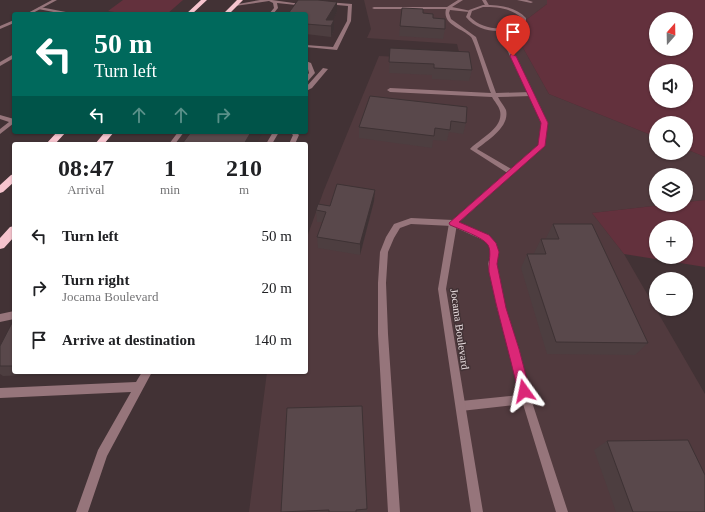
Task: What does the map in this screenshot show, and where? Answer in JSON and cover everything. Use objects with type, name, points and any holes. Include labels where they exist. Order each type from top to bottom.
[{"type":"highway","points":[[191,12],[204,0]]},
{"type":"highway","points":[[228,12],[237,2]]},
{"type":"highway","points":[[52,142],[60,134]]},
{"type":"highway","points":[[101,142],[108,134]]},
{"type":"highway","points":[[0,190],[12,179]]},
{"type":"highway","points":[[0,245],[12,232]]},
{"type":"street","points":[[32,12],[56,0]]},
{"type":"street","points":[[237,2],[268,0],[275,2],[314,5]]},
{"type":"street","points":[[448,8],[461,0]]},
{"type":"street","points":[[484,0],[488,6]]},
{"type":"street","points":[[519,0],[531,2]]},
{"type":"street","points":[[273,12],[276,8],[275,2]]},
{"type":"street","points":[[308,46],[335,49],[348,21],[350,5],[328,2],[322,6]]},
{"type":"street","points":[[374,8],[425,6],[469,12],[476,8],[488,6],[508,8],[520,14],[524,18],[524,23],[514,28],[500,30],[491,29],[475,24],[468,17],[469,12]]},
{"type":"street","points":[[40,8],[61,12]]},
{"type":"street","points":[[448,8],[447,13],[449,20],[474,37],[494,95],[502,112],[501,124],[473,150],[511,172]]},
{"type":"street","points":[[0,28],[12,22]]},
{"type":"street","points":[[453,223],[541,146],[545,123],[500,30]]},
{"type":"street","points":[[0,64],[12,57]]},
{"type":"street","points":[[308,64],[312,73],[308,78]]},
{"type":"street","points":[[308,88],[325,69]]},
{"type":"street","points":[[390,90],[494,95],[531,94]]},
{"type":"street","points":[[0,117],[12,120]]},
{"type":"street","points":[[0,132],[12,122]]},
{"type":"street","points":[[394,512],[383,334],[382,283],[384,252],[390,237],[397,226],[411,221],[453,223],[486,238],[492,243],[495,252],[492,264],[502,308],[526,399],[562,512]]},
{"type":"street","name":"Jocama Boulevard","points":[[453,223],[442,289],[477,512]]},
{"type":"street","points":[[0,318],[12,315]]},
{"type":"street","points":[[82,512],[102,454],[146,374]]},
{"type":"street","points":[[0,393],[138,387]]},
{"type":"street","points":[[461,406],[526,399]]},
{"type":"shaded area","points":[[123,0],[183,0],[169,12],[108,11]]},
{"type":"shaded area","points":[[364,0],[547,0],[547,4],[513,30],[549,94],[649,134],[649,160],[693,160],[693,152],[705,157],[705,200],[693,201],[693,168],[649,168],[649,206],[592,213],[624,254],[649,297],[649,316],[660,316],[705,394],[705,512],[249,512],[267,374],[308,374],[308,234],[324,190],[379,56],[461,60],[457,44],[367,38],[371,29]]},
{"type":"shaded area","points":[[547,0],[705,0],[705,157],[693,152],[693,116],[649,116],[649,134],[549,94],[513,30],[547,4]]},
{"type":"shaded area","points":[[705,200],[705,267],[686,264],[693,264],[693,220],[649,220],[649,258],[624,254],[592,213],[649,206],[649,212],[693,212],[693,201]]},
{"type":"building","points":[[298,0],[337,2],[326,20],[334,20],[331,26],[308,24],[308,12],[289,12]]},
{"type":"building","points":[[402,8],[423,9],[423,13],[433,14],[433,18],[445,19],[445,29],[400,26]]},
{"type":"building","points":[[390,48],[469,52],[472,70],[434,68],[434,64],[389,62]]},
{"type":"building","points":[[370,96],[467,107],[466,123],[451,121],[450,130],[435,128],[434,136],[359,127]]},
{"type":"building","points":[[190,134],[250,134],[245,142],[184,142]]},
{"type":"building","points":[[337,184],[375,190],[360,244],[317,237],[326,212],[316,210],[318,204],[330,206]]},
{"type":"building","points":[[553,224],[592,224],[648,343],[556,342],[527,254],[546,254],[541,239],[559,239]]},
{"type":"building","points":[[12,323],[12,366],[0,366],[0,346]]},
{"type":"building","points":[[362,406],[367,509],[356,510],[356,512],[329,512],[329,510],[281,512],[287,408]]},
{"type":"building","points":[[688,440],[705,475],[705,512],[633,512],[607,441]]},
{"type":"route","points":[[513,56],[545,123],[541,146],[453,223],[486,238],[492,243],[495,252],[492,264],[524,391]]}]
